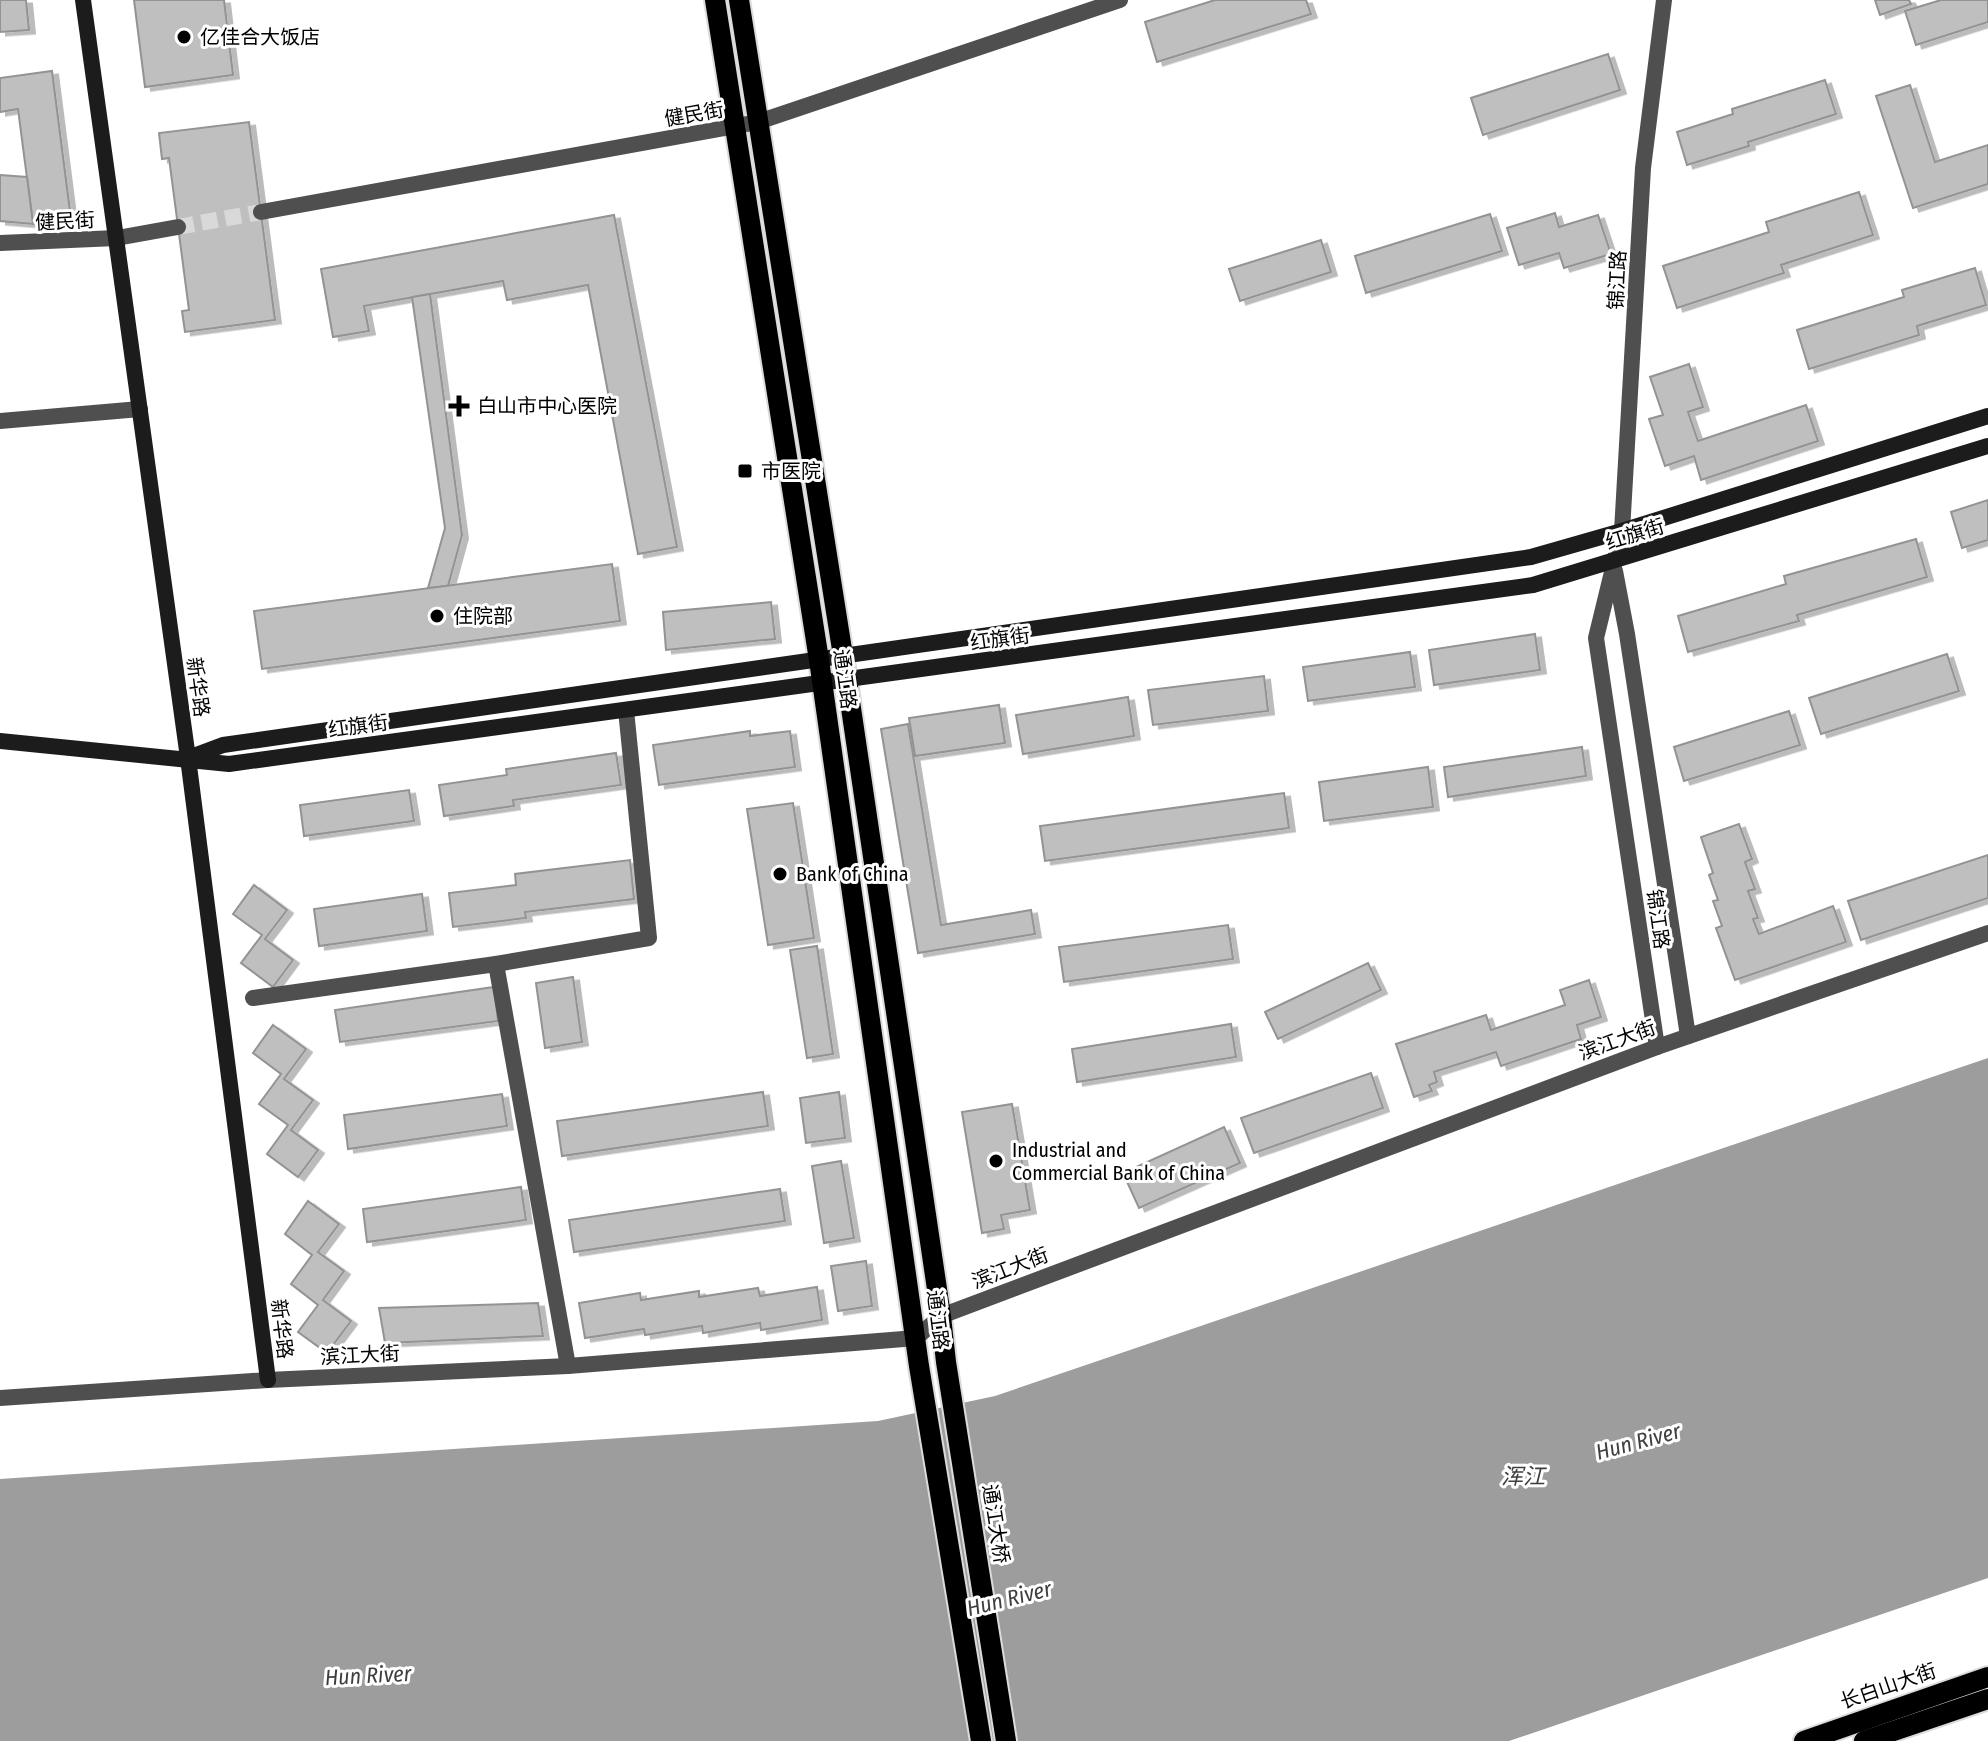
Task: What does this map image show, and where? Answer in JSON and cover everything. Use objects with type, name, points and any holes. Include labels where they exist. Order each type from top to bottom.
[{"type":"main road","name":"新华路","points":[[83,0],[188,758],[268,1380]]},
{"type":"main road","name":"通江路","points":[[715,0],[819,660],[919,1366],[981,1741]]},
{"type":"main road","name":"通江路","points":[[739,0],[847,681],[946,1362]]},
{"type":"main road","points":[[188,758],[223,745],[1531,557],[1988,416]]},
{"type":"main road","name":"红旗街","points":[[0,741],[229,764],[1533,585],[1988,446]]},
{"type":"main road","name":"通江大桥","points":[[946,1362],[1006,1741]]},
{"type":"main road","name":"长白山大街","points":[[1804,1741],[1850,1733],[1988,1677]]},
{"type":"main road","points":[[1864,1741],[1988,1699]]},
{"type":"street","name":"健民街","points":[[261,212],[758,122],[1120,0]]},
{"type":"street","name":"锦江路","points":[[1657,1047],[1596,638],[1622,531],[1643,168],[1664,0]]},
{"type":"street","name":"健民街","points":[[0,243],[117,238],[178,227]]},
{"type":"street","points":[[0,421],[140,409]]},
{"type":"street","name":"锦江路","points":[[1614,561],[1688,1036]]},
{"type":"street","points":[[253,998],[496,964],[649,938],[626,710]]},
{"type":"street","name":"滨江大街","points":[[0,1398],[268,1380],[568,1366],[916,1338],[941,1316],[1657,1047],[1988,933]]},
{"type":"street","points":[[496,964],[568,1366]]},
{"type":"water","name":"浑江","points":[[1988,1058],[1988,1578],[1509,1741],[0,1741],[0,1479],[878,1421],[995,1396]]},
{"type":"building","points":[[0,0],[26,0],[29,30],[0,32]]},
{"type":"building","name":"亿佳合大饭店","points":[[134,0],[224,0],[233,75],[145,87]]},
{"type":"building","points":[[1215,0],[1306,0],[1311,14],[1157,62],[1145,22]]},
{"type":"building","points":[[1875,0],[1909,0],[1911,4],[1880,15]]},
{"type":"building","points":[[1941,0],[1988,0],[1988,22],[1916,45],[1905,11]]},
{"type":"building","points":[[1608,54],[1620,90],[1483,135],[1471,98]]},
{"type":"building","points":[[52,71],[71,219],[33,224],[18,109],[0,112],[0,78]]},
{"type":"building","points":[[1825,80],[1836,114],[1687,165],[1677,132],[1733,114],[1732,109]]},
{"type":"building","points":[[1910,85],[1935,162],[1988,145],[1988,184],[1913,208],[1876,96]]},
{"type":"building","points":[[249,122],[275,320],[185,332],[182,311],[189,310],[169,158],[162,159],[159,133]]},
{"type":"building","points":[[0,175],[27,177],[33,224],[0,221]]},
{"type":"building","points":[[1859,192],[1873,235],[1781,265],[1784,273],[1677,308],[1663,266],[1769,232],[1766,222]]},
{"type":"building","points":[[1555,213],[1559,227],[1598,215],[1611,254],[1564,268],[1559,253],[1519,265],[1507,228]]},
{"type":"building","points":[[1490,214],[1502,251],[1366,293],[1355,256]]},
{"type":"building","points":[[614,215],[677,547],[638,554],[588,285],[507,300],[503,281],[364,306],[369,331],[333,337],[321,269]]},
{"type":"building","points":[[1321,240],[1331,272],[1240,301],[1229,269]]},
{"type":"building","points":[[1975,268],[1986,305],[1917,326],[1919,335],[1809,369],[1797,330],[1904,297],[1902,290]]},
{"type":"building","points":[[430,294],[462,535],[448,586],[428,588],[445,528],[412,297]]},
{"type":"building","points":[[1689,364],[1703,407],[1688,412],[1698,441],[1806,405],[1818,441],[1701,480],[1694,456],[1665,466],[1649,419],[1663,415],[1650,377]]},
{"type":"building","points":[[1988,500],[1988,540],[1962,548],[1951,512]]},
{"type":"building","points":[[1916,539],[1927,577],[1797,615],[1799,621],[1688,652],[1678,616],[1786,584],[1784,576]]},
{"type":"building","name":"住院部","points":[[612,564],[620,621],[262,669],[254,611]]},
{"type":"building","points":[[771,602],[775,639],[666,650],[663,612]]},
{"type":"building","points":[[1535,634],[1540,670],[1434,685],[1429,650]]},
{"type":"building","points":[[1410,652],[1415,687],[1308,701],[1303,667]]},
{"type":"building","points":[[1947,654],[1959,691],[1821,734],[1809,698]]},
{"type":"building","points":[[1264,676],[1268,711],[1153,725],[1148,690]]},
{"type":"building","points":[[1128,697],[1134,736],[1023,754],[1016,715]]},
{"type":"building","points":[[999,705],[1005,743],[915,756],[909,718]]},
{"type":"building","points":[[1789,711],[1800,745],[1684,781],[1674,747]]},
{"type":"building","points":[[908,724],[941,925],[1031,910],[1035,934],[918,953],[881,729]]},
{"type":"building","points":[[750,731],[750,736],[790,731],[795,767],[659,785],[653,745]]},
{"type":"building","points":[[1582,747],[1586,776],[1448,797],[1444,767]]},
{"type":"building","points":[[616,753],[621,785],[513,800],[514,806],[444,816],[439,785],[507,775],[506,769]]},
{"type":"building","points":[[1428,767],[1433,807],[1324,821],[1319,782]]},
{"type":"building","points":[[409,790],[414,821],[304,836],[300,805]]},
{"type":"building","points":[[1284,793],[1289,828],[1045,861],[1040,826]]},
{"type":"building","name":"Bank of China","points":[[793,803],[814,938],[768,945],[747,809]]},
{"type":"building","points":[[1739,824],[1752,859],[1745,862],[1755,889],[1748,891],[1758,918],[1753,919],[1759,934],[1833,906],[1846,942],[1735,980],[1716,928],[1722,926],[1713,901],[1718,900],[1701,837]]},
{"type":"building","points":[[1988,855],[1988,898],[1861,940],[1848,901]]},
{"type":"building","points":[[630,860],[634,899],[525,912],[526,918],[453,927],[449,893],[516,885],[515,874]]},
{"type":"building","points":[[254,885],[287,910],[265,939],[293,960],[273,987],[241,963],[262,935],[233,914]]},
{"type":"building","points":[[422,894],[427,931],[319,946],[314,909]]},
{"type":"building","points":[[1228,925],[1233,959],[1064,982],[1059,947]]},
{"type":"building","points":[[817,946],[833,1054],[807,1058],[790,950]]},
{"type":"building","points":[[1368,963],[1381,990],[1278,1039],[1265,1012]]},
{"type":"building","points":[[573,977],[582,1042],[545,1048],[536,983]]},
{"type":"building","points":[[1589,980],[1601,1017],[1577,1025],[1581,1039],[1501,1066],[1496,1052],[1434,1072],[1437,1082],[1429,1085],[1432,1091],[1414,1097],[1396,1044],[1486,1015],[1491,1030],[1565,1005],[1560,990]]},
{"type":"building","points":[[494,987],[498,1021],[340,1042],[335,1010]]},
{"type":"building","points":[[1231,1024],[1236,1057],[1077,1082],[1072,1049]]},
{"type":"building","points":[[273,1025],[306,1049],[284,1079],[313,1100],[291,1130],[318,1150],[298,1177],[267,1154],[288,1125],[259,1104],[281,1074],[253,1053]]},
{"type":"building","points":[[1371,1073],[1383,1108],[1254,1153],[1241,1118]]},
{"type":"building","points":[[763,1092],[768,1126],[562,1156],[557,1121]]},
{"type":"building","points":[[839,1092],[845,1138],[806,1143],[800,1098]]},
{"type":"building","points":[[502,1094],[507,1126],[348,1149],[344,1115]]},
{"type":"building","name":"Industrial and Commercial Bank of China","points":[[1012,1104],[1030,1210],[1001,1215],[1004,1229],[982,1233],[962,1112]]},
{"type":"building","points":[[1224,1127],[1240,1163],[1139,1208],[1123,1173]]},
{"type":"building","points":[[841,1161],[854,1238],[824,1243],[812,1166]]},
{"type":"building","points":[[521,1187],[526,1220],[367,1242],[363,1209]]},
{"type":"building","points":[[780,1189],[785,1221],[574,1252],[569,1220]]},
{"type":"building","points":[[308,1201],[339,1224],[318,1252],[344,1271],[323,1300],[351,1321],[327,1353],[298,1332],[318,1305],[291,1284],[312,1255],[285,1234]]},
{"type":"building","points":[[866,1261],[872,1306],[838,1311],[831,1266]]},
{"type":"building","points":[[817,1287],[822,1320],[761,1330],[760,1323],[703,1333],[702,1326],[645,1335],[644,1329],[585,1338],[579,1303],[640,1293],[641,1300],[699,1291],[699,1297],[758,1288],[760,1296]]},
{"type":"building","points":[[538,1303],[543,1336],[385,1343],[379,1308]]},
{"type":"tunnel","points":[[178,227],[261,212]]},
{"type":"place","name":"亿佳合大饭店","points":[[184,37]]},
{"type":"place","name":"白山市中心医院","points":[[459,406]]},
{"type":"place","name":"市医院","points":[[745,471]]},
{"type":"place","name":"住院部","points":[[437,616]]},
{"type":"place","name":"Bank of China","points":[[780,874]]},
{"type":"place","name":"Industrial and Commercial Bank of China","points":[[996,1161]]},
{"type":"water label","name":"Hun River","points":[[1638,1441]]},
{"type":"water label","name":"Hun River","points":[[1009,1598]]},
{"type":"water label","name":"Hun River","points":[[368,1675]]}]
